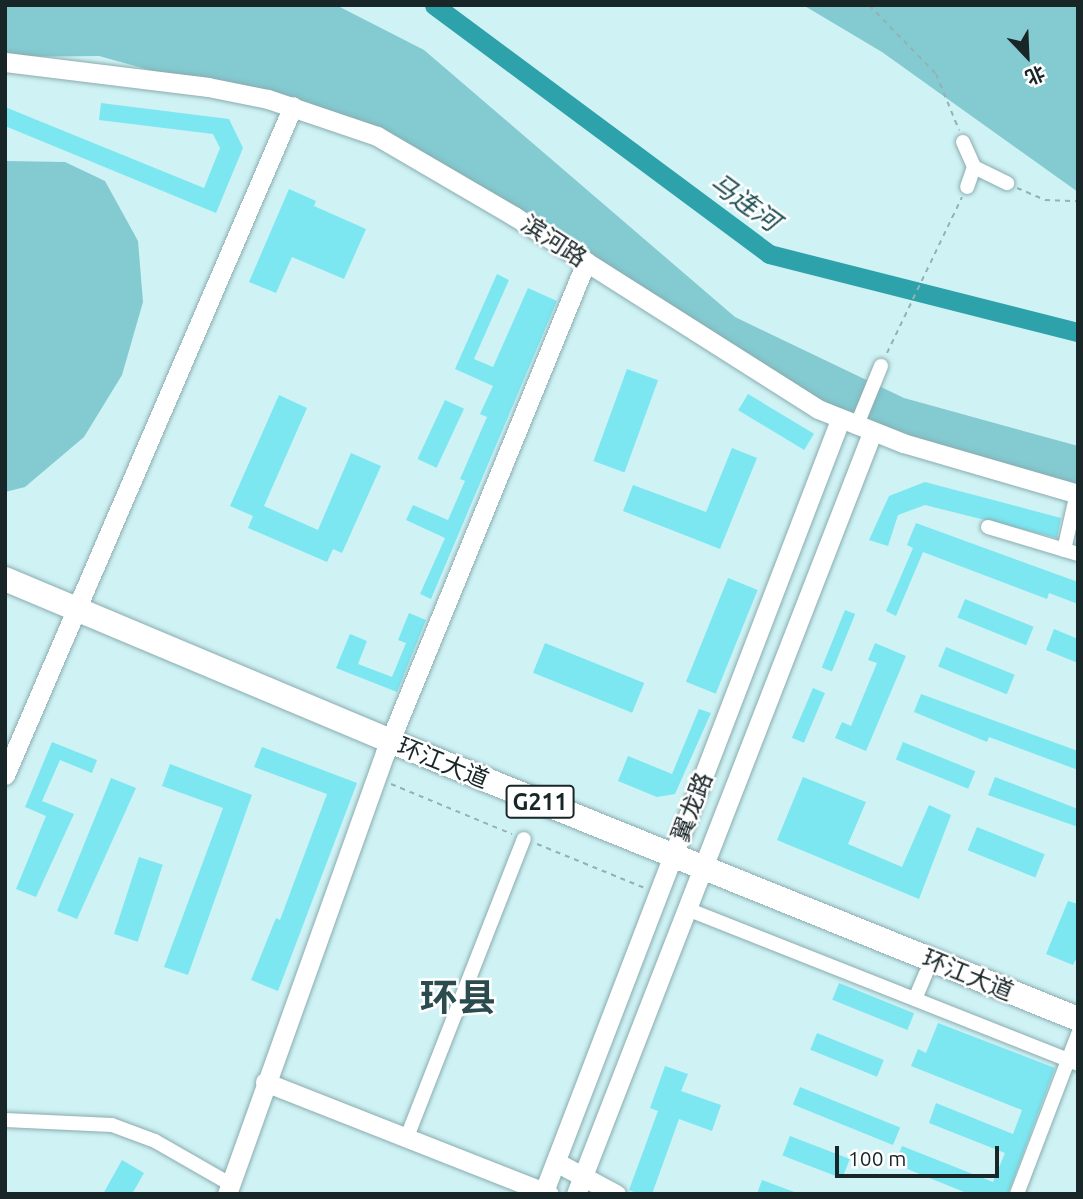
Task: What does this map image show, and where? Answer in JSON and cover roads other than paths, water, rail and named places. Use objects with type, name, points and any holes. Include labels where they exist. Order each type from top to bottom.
[{"type":"highway","name":"环江大道","points":[[5,579],[77,615],[387,747],[700,874],[926,973],[1078,1033]]},
{"type":"highway","name":"环江大道","points":[[5,593],[77,615]]},
{"type":"highway","name":"环江大道","points":[[700,874],[1078,1019]]},
{"type":"main road","name":"滨河路","points":[[5,62],[195,85],[293,106],[377,136],[856,427],[1077,494]]},
{"type":"main road","points":[[5,775],[77,615],[293,106]]},
{"type":"main road","points":[[229,1189],[265,1082],[387,747],[586,262]]},
{"type":"main road","name":"翼龙路","points":[[545,1193],[671,862],[856,427]]},
{"type":"main road","name":"翼龙路","points":[[579,1185],[700,874],[856,427]]},
{"type":"main road","points":[[265,1082],[545,1193]]},
{"type":"main road","points":[[556,1162],[579,1185],[616,1194]]},
{"type":"street","points":[[964,142],[974,167],[967,187]]},
{"type":"street","points":[[974,167],[1007,183]]},
{"type":"street","points":[[856,427],[881,366]]},
{"type":"street","points":[[988,527],[1071,552],[1077,494]]},
{"type":"street","points":[[407,1138],[524,839]]},
{"type":"street","points":[[687,909],[1073,1062]]},
{"type":"street","points":[[915,999],[926,973]]},
{"type":"street","points":[[1017,1194],[1073,1062],[1078,1033]]},
{"type":"street","points":[[5,1120],[112,1125],[155,1141],[229,1189]]},
{"type":"waterway","name":"马连河","points":[[434,5],[769,254],[1078,332]]},
{"type":"district","name":"环县","points":[[458,998]]}]
